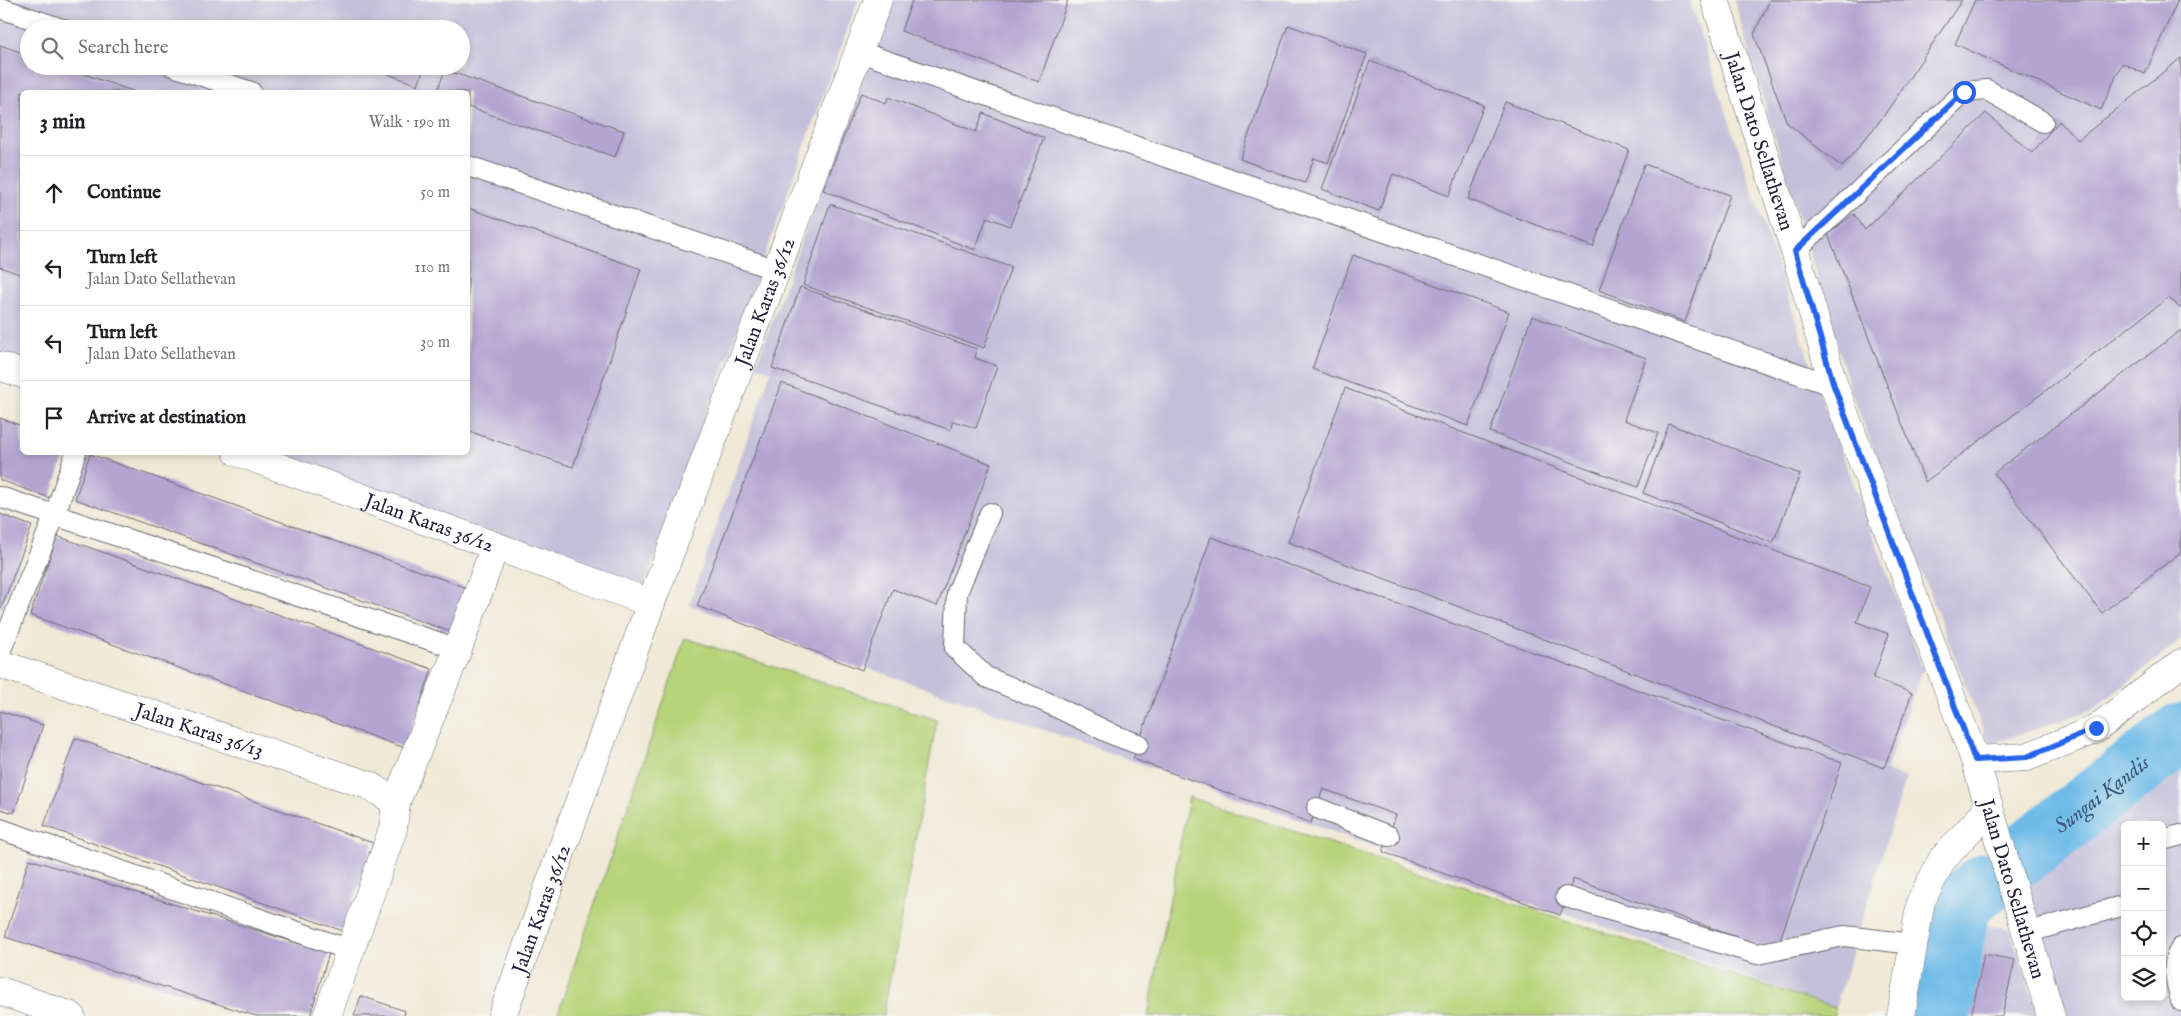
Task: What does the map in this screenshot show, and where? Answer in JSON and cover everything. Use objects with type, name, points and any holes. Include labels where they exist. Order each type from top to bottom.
[{"type":"street","name":"Jalan Karas 36/12","points":[[502,1016],[651,603],[878,0]]},
{"type":"street","name":"Jalan Dato Sellathevan","points":[[1715,0],[1795,251],[1834,386],[1975,760],[2051,1016]]},
{"type":"street","points":[[0,366],[20,373]]},
{"type":"street","name":"Jalan Karas 36/12","points":[[245,455],[651,603]]},
{"type":"street","points":[[327,1016],[393,829],[396,802],[458,650],[495,546]]},
{"type":"street","points":[[1975,760],[2027,757],[2096,728],[2181,663]]},
{"type":"street","name":"Jalan Karas 36/13","points":[[0,664],[368,785],[396,802]]},
{"type":"street","points":[[1901,1016],[1922,901],[1942,860],[1989,808]]},
{"type":"street","points":[[0,991],[71,1016]]},
{"type":"lane","points":[[0,8],[35,20]]},
{"type":"lane","points":[[860,52],[1834,386]]},
{"type":"lane","points":[[200,75],[245,90]]},
{"type":"lane","points":[[1795,251],[1964,92],[1988,90],[2042,122]]},
{"type":"lane","points":[[470,167],[777,270]]},
{"type":"lane","points":[[0,652],[54,517],[75,455]]},
{"type":"lane","points":[[0,497],[54,517],[458,650]]},
{"type":"lane","points":[[990,514],[957,594],[955,648],[986,677],[1138,744]]},
{"type":"lane","points":[[1317,808],[1389,836]]},
{"type":"lane","points":[[0,829],[350,950]]},
{"type":"lane","points":[[2166,839],[2181,835]]},
{"type":"lane","points":[[1566,897],[1757,954],[1844,936],[1913,944]]},
{"type":"lane","points":[[2026,933],[2121,906]]},
{"type":"lane","points":[[2181,948],[2175,955],[2174,968],[2181,1001]]},
{"type":"shaded area","points":[[0,0],[858,0],[644,587],[275,455],[470,455],[470,90],[20,90],[20,363],[0,356]]},
{"type":"shaded area","points":[[889,0],[1689,0],[1822,399],[1923,669],[1886,770],[1862,762],[1906,778],[1835,1008],[689,605],[771,371],[756,366]]},
{"type":"shaded area","points":[[1734,0],[2181,0],[2181,640],[2094,709],[1989,745],[1851,391]]},
{"type":"shaded area","points":[[2181,752],[2181,1016],[2067,1016],[2021,874]]},
{"type":"shaded area","points":[[1970,922],[2010,929],[2038,1016],[1955,1016]]},
{"type":"green space","points":[[685,638],[937,720],[883,1016],[557,1016]]},
{"type":"green space","points":[[1189,797],[1835,1008],[1834,1016],[1148,1016]]},
{"type":"building","points":[[912,0],[1068,0],[1039,82],[901,31]]},
{"type":"building","points":[[1770,0],[1962,0],[1883,117],[1842,167],[1787,123],[1754,34]]},
{"type":"building","points":[[1975,0],[2178,0],[2145,74],[2122,63],[2101,110],[1955,44]]},
{"type":"building","points":[[1288,25],[1367,54],[1328,163],[1314,158],[1305,183],[1240,159]]},
{"type":"building","points":[[0,45],[20,52],[20,75],[87,75],[129,90],[20,90],[20,274],[0,267]]},
{"type":"building","points":[[2181,58],[2181,309],[2169,297],[1925,482],[1828,234],[1854,214],[1865,230],[1986,113],[2032,153],[2059,121],[2078,140]]},
{"type":"building","points":[[1370,61],[1484,105],[1449,196],[1393,174],[1379,211],[1322,189]]},
{"type":"building","points":[[391,75],[421,75],[418,85]]},
{"type":"building","points":[[443,75],[460,75],[624,131],[615,157],[470,108],[470,90],[438,90]]},
{"type":"building","points":[[861,93],[886,103],[888,97],[976,132],[983,113],[1044,138],[1010,226],[987,217],[975,250],[823,190]]},
{"type":"building","points":[[1505,102],[1629,150],[1593,247],[1468,199]]},
{"type":"building","points":[[1644,164],[1730,195],[1685,322],[1599,290]]},
{"type":"building","points":[[830,204],[1011,267],[984,348],[803,285]]},
{"type":"building","points":[[470,209],[641,269],[573,467],[470,432]]},
{"type":"building","points":[[1353,255],[1509,312],[1468,426],[1312,369]]},
{"type":"building","points":[[800,287],[977,349],[975,358],[997,366],[976,428],[953,421],[950,430],[772,368]]},
{"type":"building","points":[[1532,316],[1646,358],[1624,420],[1658,433],[1638,487],[1490,432]]},
{"type":"building","points":[[2181,330],[2181,552],[2102,613],[1994,473]]},
{"type":"building","points":[[782,383],[991,464],[937,606],[893,589],[862,670],[697,606]]},
{"type":"building","points":[[1345,388],[1870,587],[1857,622],[1889,634],[1873,678],[1912,693],[1884,768],[1288,542]]},
{"type":"building","points":[[0,418],[20,425],[20,455],[65,455],[50,498],[0,480]]},
{"type":"building","points":[[1669,424],[1800,474],[1773,543],[1643,493]]},
{"type":"building","points":[[90,455],[93,455],[470,589],[454,633],[75,499]]},
{"type":"building","points":[[0,514],[32,526],[1,609],[0,609]]},
{"type":"building","points":[[57,536],[432,669],[405,748],[30,615]]},
{"type":"building","points":[[1211,537],[1842,763],[1776,951],[1573,879],[1560,915],[1383,852],[1396,815],[1323,789],[1311,823],[1133,759]]},
{"type":"building","points":[[0,711],[43,725],[14,813],[0,809]]},
{"type":"building","points":[[75,738],[373,843],[343,931],[44,826]]},
{"type":"building","points":[[29,859],[329,953],[310,1016],[256,1016],[5,937]]},
{"type":"building","points":[[1984,954],[2015,960],[2002,1016],[1971,1016]]},
{"type":"building","points":[[361,996],[405,1011],[404,1016],[354,1016]]},
{"type":"waterway","name":"Sungai Kandis","points":[[2022,855],[2181,733]]},
{"type":"waterway","name":"Sungai Kandis","points":[[1941,1016],[1960,903],[1987,883]]},
{"type":"route","points":[[1964,92],[1795,251],[1834,386],[1975,760],[2027,757],[2096,728]]}]
